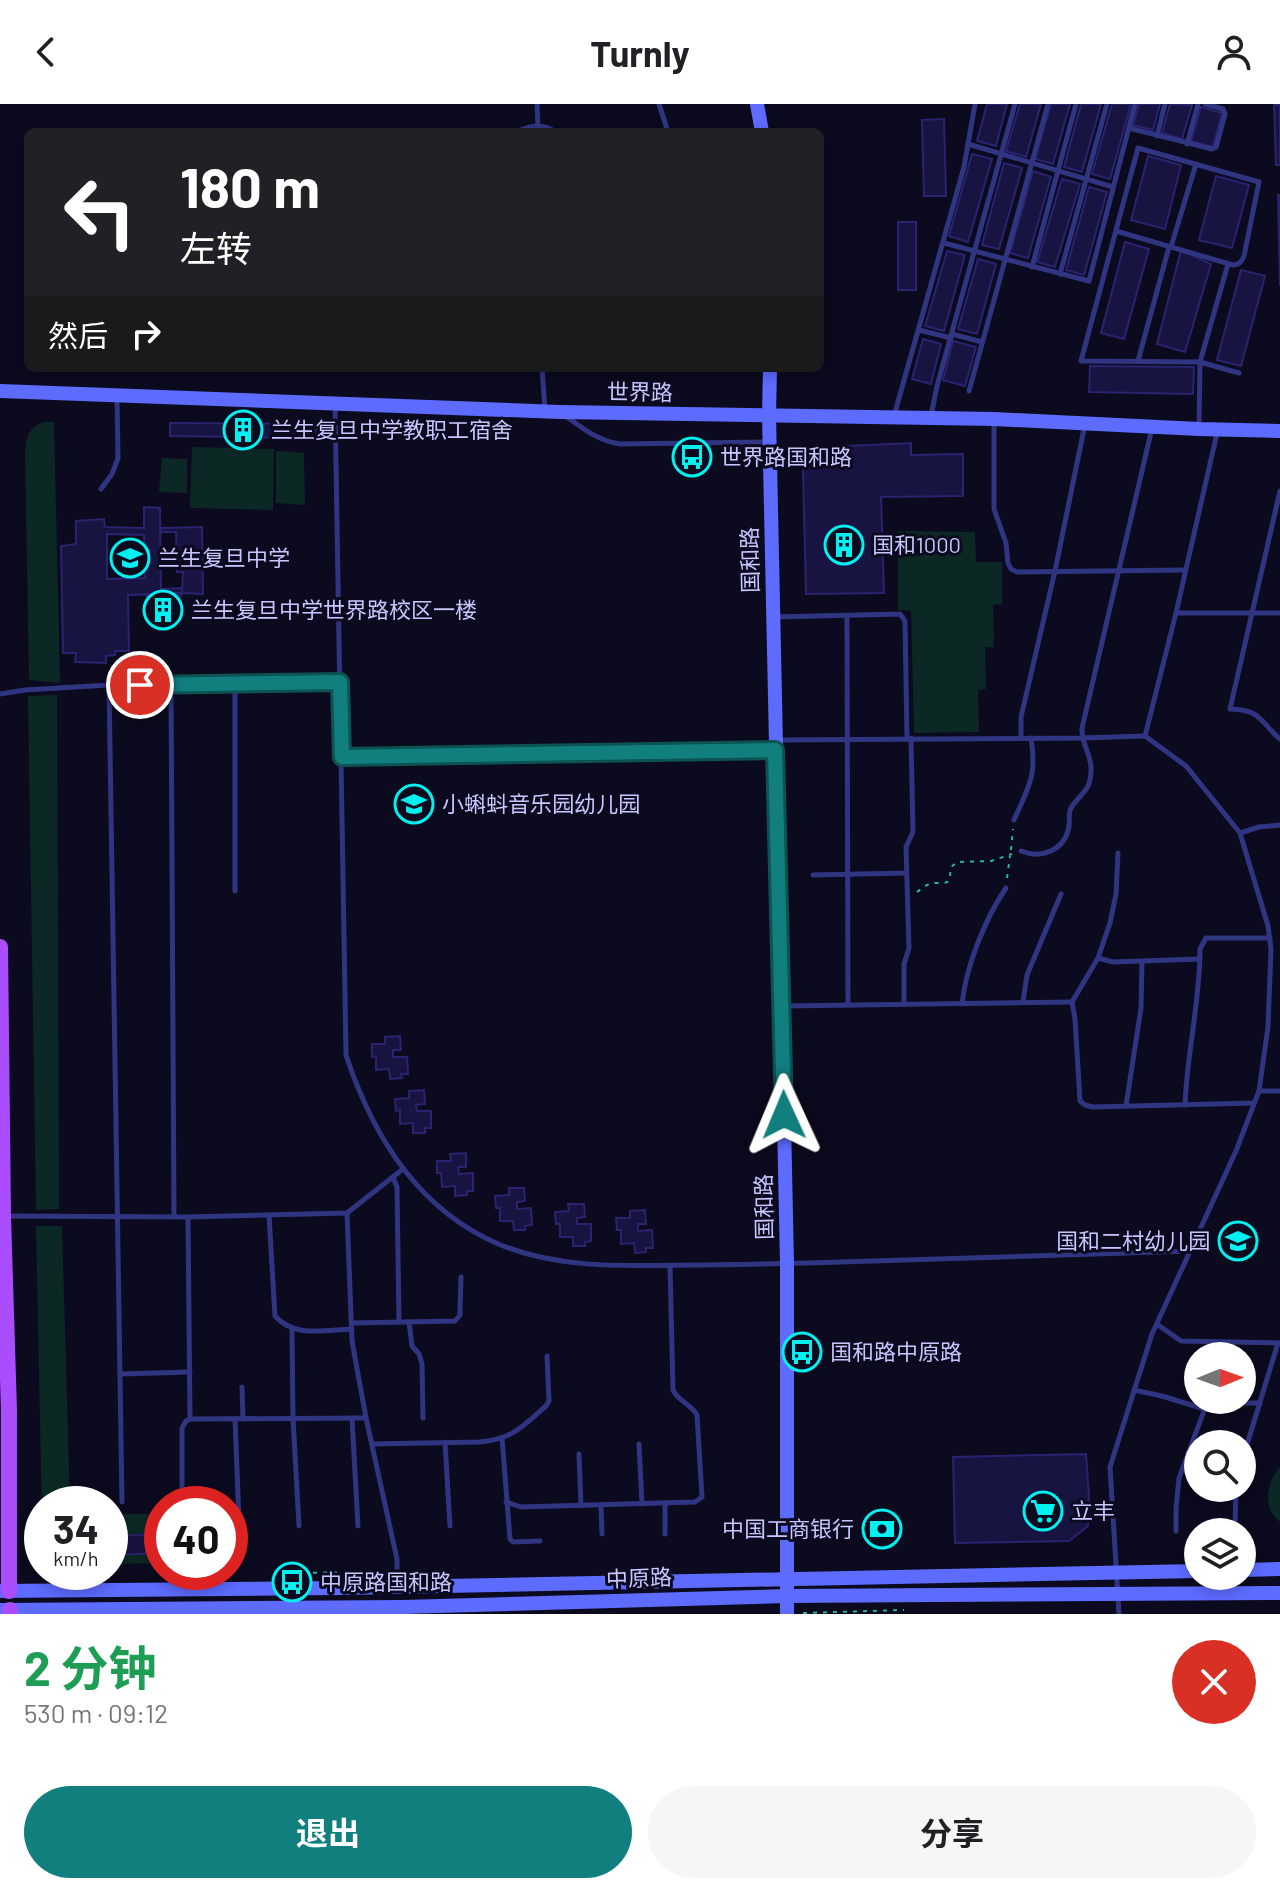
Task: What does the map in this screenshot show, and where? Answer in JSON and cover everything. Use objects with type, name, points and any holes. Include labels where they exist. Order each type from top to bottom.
[{"type":"main road","points":[[0,947],[2,1211],[9,1411],[4,1591]]},
{"type":"street","points":[[757,104],[761,128]]},
{"type":"street","name":"国和路","points":[[770,372],[787,1263],[787,1614]]},
{"type":"street","name":"世界路","points":[[0,391],[552,411],[931,417],[1280,431]]},
{"type":"street","points":[[1256,1570],[1280,1569]]},
{"type":"street","name":"中原路","points":[[4,1591],[397,1587],[1184,1571]]},
{"type":"street","points":[[4,1591],[6,1611]]},
{"type":"street","name":"中原路","points":[[6,1611],[397,1607],[787,1596],[1280,1593]]},
{"type":"lane","points":[[537,104],[538,126]]},
{"type":"lane","points":[[659,104],[667,128]]},
{"type":"lane","points":[[894,417],[944,243],[975,104]]},
{"type":"lane","points":[[931,417],[1015,104]]},
{"type":"lane","points":[[969,391],[1048,104]]},
{"type":"lane","points":[[1032,267],[1076,104]]},
{"type":"lane","points":[[1060,274],[1107,104]]},
{"type":"lane","points":[[944,243],[1089,281],[1135,104]]},
{"type":"lane","points":[[1157,136],[1165,104]]},
{"type":"lane","points":[[1187,144],[1198,104]]},
{"type":"lane","points":[[1129,128],[1209,149],[1216,147],[1225,114],[1223,109],[1205,104]]},
{"type":"lane","points":[[525,128],[545,125],[550,128]]},
{"type":"lane","points":[[968,144],[1113,187]]},
{"type":"lane","points":[[1116,231],[1238,265],[1242,261],[1259,182],[1138,148],[1081,361],[1200,362],[1239,373]]},
{"type":"lane","points":[[1138,361],[1196,164]]},
{"type":"lane","points":[[1199,429],[1200,362],[1228,264]]},
{"type":"lane","points":[[919,330],[982,342]]},
{"type":"lane","points":[[543,372],[552,411],[605,442],[770,442]]},
{"type":"lane","points":[[101,489],[112,474],[118,458],[117,395]]},
{"type":"lane","points":[[335,403],[346,1055],[358,1092],[376,1129],[421,1191],[464,1226],[499,1244],[548,1260],[614,1267],[1189,1251]]},
{"type":"lane","points":[[994,419],[994,509],[1011,569],[1017,572],[1184,570]]},
{"type":"lane","points":[[1021,738],[1021,717],[1085,423]]},
{"type":"lane","points":[[1021,851],[1042,854],[1061,844],[1069,829],[1070,809],[1089,785],[1092,771],[1081,738],[1153,427]]},
{"type":"lane","points":[[1145,736],[1218,429]]},
{"type":"lane","points":[[1280,491],[1230,709],[1242,709],[1259,715],[1280,739]]},
{"type":"lane","points":[[1176,613],[1280,613]]},
{"type":"lane","points":[[773,617],[900,614],[905,621],[913,832],[906,847],[909,948],[904,964],[904,1004]]},
{"type":"lane","points":[[847,616],[848,1005]]},
{"type":"lane","points":[[0,694],[109,685],[340,682]]},
{"type":"lane","points":[[171,684],[174,1216]]},
{"type":"lane","points":[[235,684],[235,891]]},
{"type":"lane","points":[[109,685],[122,1486]]},
{"type":"lane","points":[[342,757],[775,745],[909,738],[1145,736],[1186,766],[1240,833],[1270,938],[1268,1027],[1259,1091],[1236,1151],[1152,1334],[1110,1467],[1119,1614]]},
{"type":"lane","points":[[1014,820],[1034,769],[1031,738]]},
{"type":"lane","points":[[1240,833],[1280,825]]},
{"type":"lane","points":[[1118,853],[1116,894],[1110,923],[1098,958],[1072,1002],[1080,1101],[1093,1107],[1254,1103]]},
{"type":"lane","points":[[813,875],[906,873]]},
{"type":"lane","points":[[962,1004],[970,963],[1006,888]]},
{"type":"lane","points":[[1023,1003],[1027,975],[1061,894]]},
{"type":"lane","points":[[1185,1105],[1186,1071],[1199,995],[1200,949],[1206,938],[1270,938]]},
{"type":"lane","points":[[1098,958],[1113,962],[1200,959]]},
{"type":"lane","points":[[1126,1106],[1141,1008],[1142,961]]},
{"type":"lane","points":[[782,1006],[1072,1002]]},
{"type":"lane","points":[[1259,1091],[1280,1091]]},
{"type":"lane","points":[[2,1211],[188,1217],[347,1213],[403,1169]]},
{"type":"lane","points":[[393,1177],[397,1187],[399,1322]]},
{"type":"lane","points":[[347,1213],[352,1341],[397,1559],[397,1587]]},
{"type":"lane","points":[[269,1215],[274,1312],[278,1320],[292,1329],[303,1331],[399,1322],[452,1321],[457,1319],[460,1310],[461,1277]]},
{"type":"lane","points":[[188,1217],[190,1419]]},
{"type":"lane","points":[[506,1502],[521,1507],[601,1506],[695,1502],[702,1497],[697,1415],[673,1390],[670,1266]]},
{"type":"lane","points":[[409,1322],[412,1346],[422,1364],[423,1418]]},
{"type":"lane","points":[[1157,1325],[1181,1341],[1214,1342]]},
{"type":"lane","points":[[292,1329],[299,1526]]},
{"type":"lane","points":[[1252,1430],[1279,1343],[1256,1343]]},
{"type":"lane","points":[[372,1444],[491,1441],[516,1432],[549,1401],[547,1356]]},
{"type":"lane","points":[[120,1374],[190,1372]]},
{"type":"lane","points":[[239,1486],[242,1387]]},
{"type":"lane","points":[[1134,1390],[1184,1403]]},
{"type":"lane","points":[[1176,1531],[1179,1478],[1202,1414]]},
{"type":"lane","points":[[352,1418],[358,1526]]},
{"type":"lane","points":[[182,1486],[182,1428],[190,1419],[366,1418]]},
{"type":"lane","points":[[502,1438],[510,1539],[513,1542],[540,1541]]},
{"type":"lane","points":[[445,1442],[450,1526]]},
{"type":"lane","points":[[639,1444],[642,1504]]},
{"type":"lane","points":[[579,1454],[581,1506]]},
{"type":"lane","points":[[665,1503],[665,1534]]},
{"type":"lane","points":[[601,1506],[602,1534]]},
{"type":"path","points":[[1006,888],[1014,820]]},
{"type":"path","points":[[907,898],[932,883],[948,882],[950,868],[957,862],[991,861],[1021,851]]},
{"type":"green space","points":[[43,422],[54,422],[60,683],[29,680],[25,453],[29,434]]},
{"type":"green space","points":[[192,447],[274,449],[273,510],[190,508]]},
{"type":"green space","points":[[276,451],[304,453],[305,505],[276,503]]},
{"type":"green space","points":[[162,458],[187,459],[187,493],[159,492]]},
{"type":"green space","points":[[898,531],[975,532],[976,562],[1002,562],[1002,604],[993,605],[994,647],[985,647],[986,689],[978,690],[979,732],[914,733],[911,611],[898,610]]},
{"type":"green space","points":[[57,695],[59,1209],[36,1210],[28,696]]},
{"type":"green space","points":[[36,1226],[62,1226],[69,1486],[41,1486]]},
{"type":"green space","points":[[1280,1467],[1280,1522],[1270,1510],[1268,1495]]},
{"type":"green space","points":[[128,1514],[144,1514],[144,1563],[128,1564]]},
{"type":"building","points":[[987,104],[1007,104],[996,146],[977,141]]},
{"type":"building","points":[[1020,104],[1041,104],[1026,157],[1006,151]]},
{"type":"building","points":[[1051,104],[1070,104],[1053,164],[1035,159]]},
{"type":"building","points":[[1081,104],[1101,104],[1082,172],[1064,167]]},
{"type":"building","points":[[1112,104],[1131,104],[1110,179],[1092,174]]},
{"type":"building","points":[[1139,104],[1160,104],[1153,130],[1133,125]]},
{"type":"building","points":[[1170,104],[1192,105],[1182,139],[1162,133]]},
{"type":"building","points":[[1274,105],[1280,105],[1280,165],[1276,165]]},
{"type":"building","points":[[1201,107],[1222,113],[1213,147],[1191,141]]},
{"type":"building","points":[[944,119],[946,196],[924,196],[922,120]]},
{"type":"building","points":[[972,154],[992,159],[968,242],[949,236]]},
{"type":"building","points":[[1148,156],[1181,165],[1165,229],[1131,220]]},
{"type":"building","points":[[1004,163],[1022,168],[999,249],[982,245]]},
{"type":"building","points":[[1033,171],[1051,177],[1028,258],[1010,253]]},
{"type":"building","points":[[1216,176],[1249,185],[1232,248],[1199,240]]},
{"type":"building","points":[[1062,179],[1080,184],[1055,267],[1037,262]]},
{"type":"building","points":[[1089,187],[1107,192],[1084,275],[1066,270]]},
{"type":"building","points":[[1278,195],[1280,195],[1280,286]]},
{"type":"building","points":[[898,222],[916,222],[916,290],[898,290]]},
{"type":"building","points":[[1125,242],[1149,249],[1124,339],[1101,333]]},
{"type":"building","points":[[1181,250],[1211,264],[1185,352],[1157,344]]},
{"type":"building","points":[[947,251],[965,255],[944,331],[925,326]]},
{"type":"building","points":[[978,259],[996,264],[977,334],[958,329]]},
{"type":"building","points":[[1241,270],[1265,276],[1241,366],[1217,360]]},
{"type":"building","points":[[923,339],[941,344],[931,384],[912,379]]},
{"type":"building","points":[[953,341],[976,347],[965,386],[943,380]]},
{"type":"building","points":[[1090,366],[1194,367],[1193,394],[1089,392]]},
{"type":"building","name":"兰生复旦中学教职工宿舍","points":[[170,423],[316,424],[315,438],[170,436]]},
{"type":"building","name":"国和1000","points":[[911,443],[911,455],[963,454],[963,496],[881,497],[884,593],[806,594],[803,470],[825,447]]},
{"type":"building","points":[[144,507],[160,508],[161,589],[184,588],[182,593],[128,595],[129,651],[115,651],[115,655],[106,656],[106,663],[75,662],[76,653],[63,653],[61,546],[76,544],[76,521],[104,519],[105,527],[144,528]],"holes":[[[107,534],[144,535],[145,578],[107,579]]]},
{"type":"building","points":[[202,527],[203,594],[182,593],[183,572],[177,572],[176,532],[161,532],[160,528]]},
{"type":"building","name":"兰生复旦中学世界路校区一楼","points":[[182,593],[168,627],[154,615],[146,595]]},
{"type":"building","points":[[400,1036],[401,1050],[393,1050],[393,1057],[407,1057],[408,1074],[390,1079],[389,1069],[376,1070],[372,1044],[385,1044],[385,1037]]},
{"type":"building","points":[[424,1090],[425,1104],[416,1105],[417,1111],[431,1111],[431,1128],[425,1128],[425,1133],[413,1133],[413,1123],[400,1124],[400,1110],[396,1111],[395,1099],[409,1098],[409,1091]]},
{"type":"building","points":[[466,1153],[466,1167],[458,1167],[459,1174],[473,1173],[473,1191],[455,1196],[455,1186],[442,1187],[437,1161],[451,1161],[450,1154]]},
{"type":"building","points":[[509,1188],[524,1188],[525,1201],[517,1202],[517,1209],[531,1208],[532,1225],[525,1226],[525,1230],[514,1230],[513,1221],[500,1221],[500,1208],[496,1208],[495,1196],[509,1195]]},
{"type":"building","points":[[568,1204],[584,1204],[585,1217],[577,1218],[577,1224],[591,1224],[591,1241],[585,1242],[585,1246],[573,1246],[573,1237],[560,1237],[560,1224],[556,1224],[555,1212],[569,1211]]},
{"type":"building","points":[[645,1210],[646,1224],[638,1224],[638,1231],[652,1230],[653,1248],[635,1253],[634,1243],[621,1244],[621,1230],[617,1230],[616,1218],[630,1218],[630,1211]]},
{"type":"building","points":[[1086,1454],[1088,1526],[1069,1541],[955,1543],[953,1457]]},
{"type":"building","points":[[128,1535],[144,1535],[144,1554],[128,1554]]},
{"type":"place","name":"兰生复旦中学教职工宿舍","points":[[243,430]]},
{"type":"place","name":"世界路国和路","points":[[692,457]]},
{"type":"place","name":"国和1000","points":[[844,545]]},
{"type":"place","name":"兰生复旦中学","points":[[130,558]]},
{"type":"place","name":"兰生复旦中学世界路校区一楼","points":[[163,610]]},
{"type":"place","name":"小蝌蚪音乐园幼儿园","points":[[414,804]]},
{"type":"place","name":"国和二村幼儿园","points":[[1238,1241]]},
{"type":"place","name":"国和路中原路","points":[[802,1352]]},
{"type":"place","name":"立丰","points":[[1043,1511]]},
{"type":"place","name":"中国工商银行","points":[[882,1529]]},
{"type":"place","name":"中原路国和路","points":[[292,1582]]},
{"type":"route","points":[[140,685],[340,682],[342,757],[775,750],[784,1115]]}]
